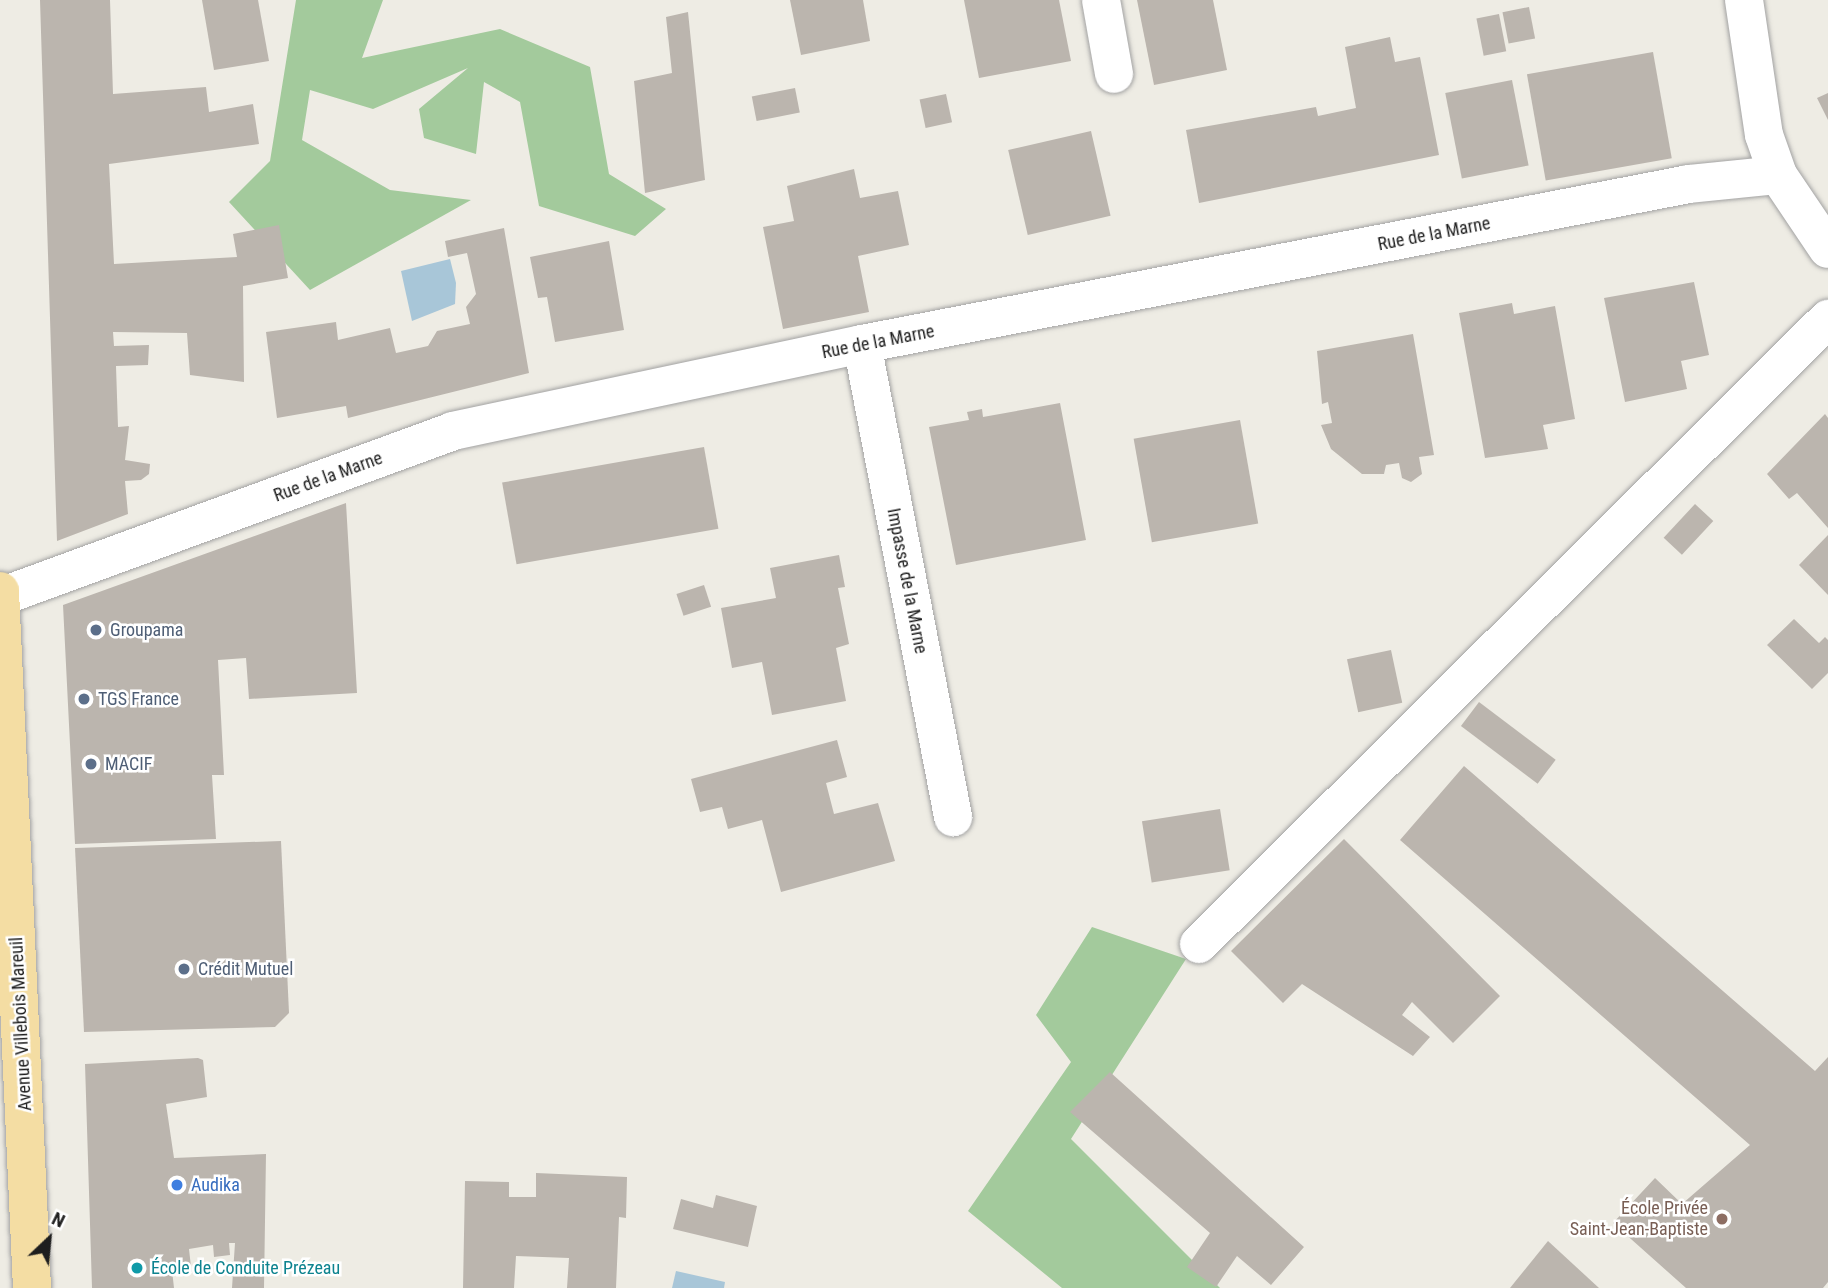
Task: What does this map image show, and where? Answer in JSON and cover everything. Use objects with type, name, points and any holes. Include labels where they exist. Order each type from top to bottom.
[{"type":"main road","name":"Avenue Villebois Mareuil","points":[[0,592],[33,1288]]},
{"type":"street","points":[[1101,0],[1114,74]]},
{"type":"street","points":[[1744,0],[1764,135],[1778,176],[1828,249]]},
{"type":"street","name":"Rue de la Marne","points":[[0,597],[453,431],[862,344],[1689,184],[1778,176]]},
{"type":"street","points":[[1199,944],[1828,319]]},
{"type":"street","name":"Impasse de la Marne","points":[[862,344],[953,817]]},
{"type":"green space","points":[[296,0],[383,0],[362,58],[500,29],[590,67],[609,174],[666,209],[635,236],[539,206],[520,102],[484,82],[476,154],[424,138],[419,109],[468,68],[373,109],[310,90],[302,140],[390,190],[471,200],[310,290],[229,202],[270,161]]},
{"type":"green space","points":[[1092,927],[1186,959],[1071,1139],[1220,1288],[1062,1288],[968,1211],[1071,1062],[1036,1015]]},
{"type":"water","points":[[450,259],[456,283],[455,304],[412,321],[401,271]]},
{"type":"water","points":[[676,1271],[725,1282],[724,1288],[672,1288]]},
{"type":"building","points":[[40,0],[110,0],[113,94],[206,87],[209,112],[253,104],[259,144],[109,164],[114,264],[237,257],[233,234],[279,225],[288,278],[243,286],[244,382],[190,375],[187,333],[113,332],[114,346],[149,345],[148,365],[116,366],[118,427],[129,426],[125,460],[150,464],[149,474],[141,480],[125,481],[128,514],[57,541]]},
{"type":"building","points":[[202,0],[258,0],[269,61],[214,70]]},
{"type":"building","points":[[790,0],[863,0],[870,41],[801,55]]},
{"type":"building","points":[[964,0],[1059,0],[1071,61],[979,78]]},
{"type":"building","points":[[1137,0],[1213,0],[1227,70],[1154,85]]},
{"type":"building","points":[[1529,7],[1535,38],[1509,44],[1502,12]]},
{"type":"building","points":[[688,12],[705,180],[645,193],[634,81],[672,73],[666,17]]},
{"type":"building","points":[[1499,14],[1506,51],[1484,56],[1476,18]]},
{"type":"building","points":[[1390,37],[1395,62],[1420,57],[1439,155],[1199,203],[1186,130],[1316,107],[1318,116],[1356,108],[1345,47]]},
{"type":"building","points":[[1653,52],[1672,158],[1546,181],[1527,74]]},
{"type":"building","points":[[1512,80],[1529,165],[1462,178],[1445,93]]},
{"type":"building","points":[[795,88],[800,113],[757,121],[752,96]]},
{"type":"building","points":[[1828,93],[1828,120],[1817,98]]},
{"type":"building","points":[[946,94],[952,122],[926,128],[920,100]]},
{"type":"building","points":[[1091,131],[1111,216],[1028,235],[1008,150]]},
{"type":"building","points":[[854,169],[860,198],[898,191],[909,245],[858,256],[869,312],[783,329],[763,227],[794,221],[787,186]]},
{"type":"building","points":[[504,228],[529,373],[348,418],[346,406],[277,418],[266,332],[336,322],[338,340],[390,328],[396,353],[428,346],[437,331],[470,324],[466,307],[476,294],[467,253],[448,257],[445,241]]},
{"type":"building","points":[[609,241],[624,330],[555,342],[547,297],[538,298],[530,257]]},
{"type":"building","points":[[1694,282],[1709,355],[1681,361],[1687,389],[1625,402],[1604,298]]},
{"type":"building","points":[[1512,303],[1514,314],[1555,306],[1575,419],[1543,425],[1548,449],[1485,458],[1459,313]]},
{"type":"building","points":[[1413,334],[1434,455],[1419,457],[1422,474],[1411,482],[1402,478],[1399,463],[1386,465],[1384,474],[1362,474],[1331,449],[1321,425],[1332,423],[1328,402],[1322,404],[1317,351]]},
{"type":"building","points":[[1060,403],[1086,540],[956,565],[929,427],[969,420],[967,412],[982,409],[983,417]]},
{"type":"building","points":[[1825,414],[1828,418],[1828,528],[1797,493],[1789,499],[1767,474]]},
{"type":"building","points":[[1240,420],[1258,523],[1152,542],[1134,439]]},
{"type":"building","points":[[704,447],[718,529],[517,564],[502,483]]},
{"type":"building","points":[[346,503],[357,693],[249,699],[246,658],[218,660],[224,775],[212,775],[216,839],[75,844],[63,605]]},
{"type":"building","points":[[1695,504],[1713,521],[1682,555],[1664,538]]},
{"type":"building","points":[[1828,535],[1828,595],[1799,565]]},
{"type":"building","points":[[839,555],[845,587],[838,588],[849,644],[836,648],[846,701],[772,715],[762,662],[732,668],[721,608],[776,598],[770,568]]},
{"type":"building","points":[[704,585],[711,607],[684,616],[676,594]]},
{"type":"building","points":[[1794,619],[1819,643],[1825,637],[1828,640],[1828,673],[1812,689],[1767,645]]},
{"type":"building","points":[[1391,650],[1402,703],[1358,712],[1347,659]]},
{"type":"building","points":[[1479,702],[1556,760],[1538,784],[1461,726]]},
{"type":"building","points":[[837,740],[847,777],[826,783],[834,814],[878,803],[895,861],[781,892],[762,820],[728,829],[722,807],[700,812],[691,779]]},
{"type":"building","points":[[1464,766],[1815,1071],[1828,1057],[1828,1282],[1823,1288],[1686,1288],[1613,1223],[1655,1178],[1682,1204],[1750,1145],[1400,840]]},
{"type":"building","points":[[1220,809],[1230,870],[1152,883],[1142,821]]},
{"type":"building","points":[[1344,839],[1500,996],[1453,1043],[1412,1002],[1402,1015],[1430,1037],[1413,1056],[1302,984],[1283,1003],[1231,951]]},
{"type":"building","name":"Crédit Mutuel","points":[[281,841],[289,1013],[275,1027],[84,1032],[75,848]]},
{"type":"building","points":[[198,1058],[203,1060],[207,1097],[166,1104],[174,1158],[266,1154],[264,1288],[232,1288],[235,1243],[229,1243],[230,1255],[214,1257],[213,1245],[189,1249],[191,1267],[172,1270],[174,1288],[92,1288],[85,1064]]},
{"type":"building","points":[[1110,1072],[1304,1247],[1271,1285],[1237,1256],[1216,1287],[1187,1267],[1210,1233],[1070,1112]]},
{"type":"building","points":[[536,1173],[627,1177],[626,1218],[619,1217],[616,1288],[567,1288],[569,1258],[516,1256],[514,1288],[463,1288],[465,1181],[509,1182],[509,1197],[536,1197]]},
{"type":"building","points":[[716,1195],[757,1206],[748,1247],[673,1229],[681,1199],[713,1208]]},
{"type":"building","points":[[1548,1241],[1599,1288],[1510,1288]]},
{"type":"place","name":"Groupama","points":[[96,630]]},
{"type":"place","name":"TGS France","points":[[84,699]]},
{"type":"place","name":"MACIF","points":[[91,764]]},
{"type":"place","name":"Crédit Mutuel","points":[[184,969]]},
{"type":"place","name":"Audika","points":[[177,1185]]},
{"type":"place","name":"École Privée Saint-Jean-Baptiste","points":[[1722,1219]]},
{"type":"place","name":"École de Conduite Prézeau","points":[[137,1268]]}]
